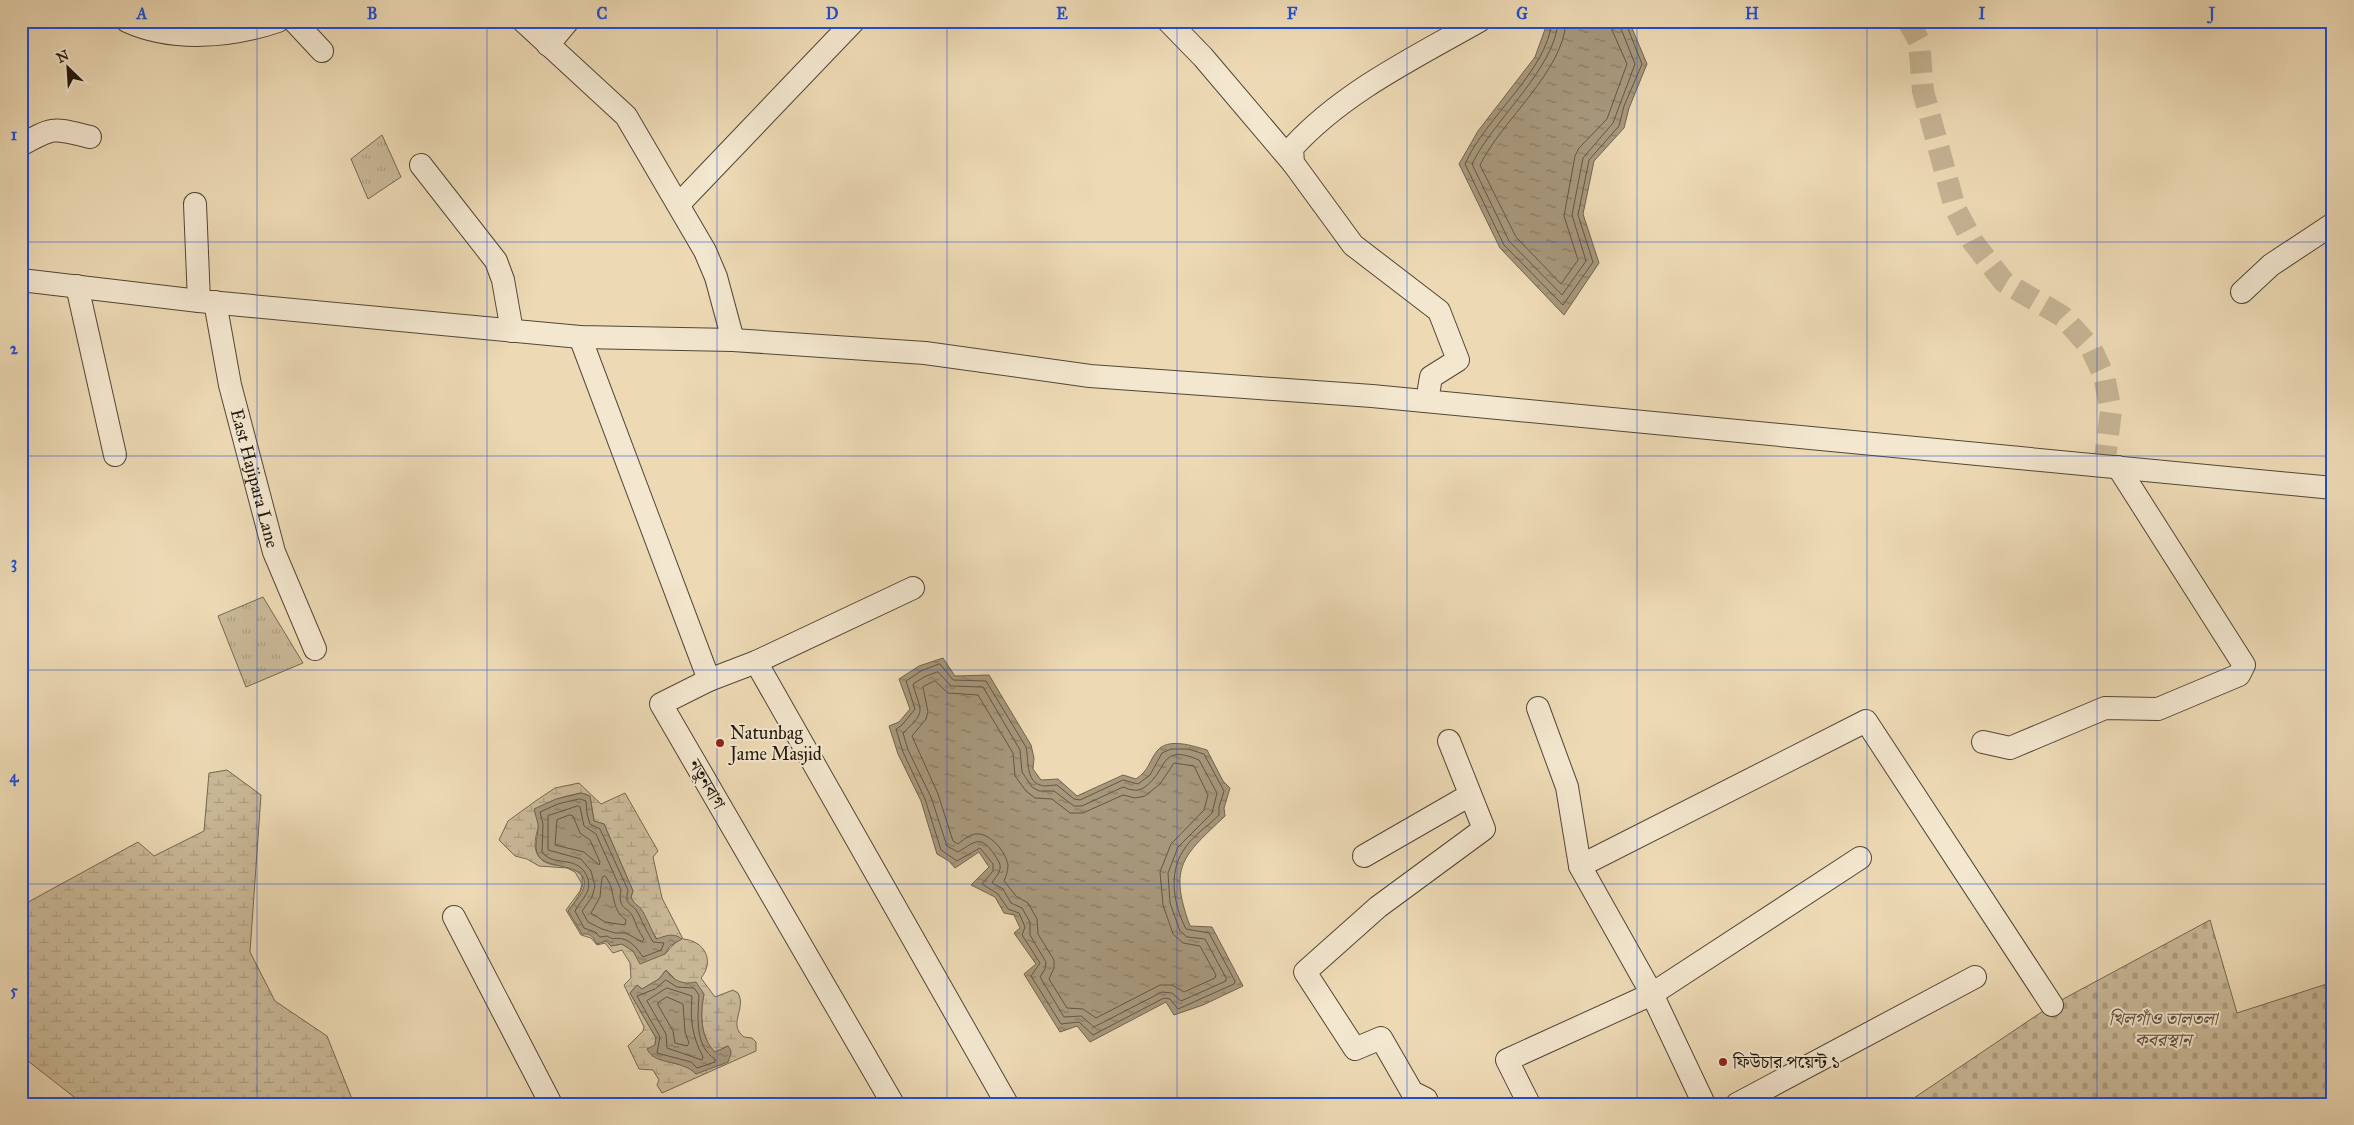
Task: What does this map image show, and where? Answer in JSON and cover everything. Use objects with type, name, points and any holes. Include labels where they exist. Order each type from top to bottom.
[{"type":"street","points":[[127,21],[170,34],[239,31],[278,21]]},
{"type":"street","points":[[294,21],[322,51]]},
{"type":"street","points":[[523,21],[626,116],[705,251],[716,277],[733,340]]},
{"type":"street","points":[[548,45],[568,21]]},
{"type":"street","points":[[679,204],[854,21]]},
{"type":"street","points":[[1168,21],[1203,56],[1293,163],[1353,246],[1439,312],[1458,360],[1431,377],[1428,401]]},
{"type":"street","points":[[1293,163],[1292,148],[1306,133],[1372,82],[1479,21]]},
{"type":"street","points":[[21,145],[47,130],[59,129],[90,137]]},
{"type":"street","points":[[420,165],[496,261],[503,280],[512,331]]},
{"type":"street","name":"East Hajipara Lane","points":[[195,204],[207,302],[274,552],[315,649]]},
{"type":"street","points":[[2242,292],[2271,264],[2333,224]]},
{"type":"street","points":[[21,280],[207,302],[580,337],[733,340],[925,353],[1090,376],[1428,401],[2333,488]]},
{"type":"street","points":[[77,286],[115,455]]},
{"type":"street","points":[[580,337],[710,680]]},
{"type":"street","points":[[1983,742],[2010,748],[2105,708],[2158,709],[2239,675],[2244,665],[2118,467]]},
{"type":"street","name":"নতুনবাগ","points":[[893,1104],[661,704],[710,680],[756,662],[913,588]]},
{"type":"street","points":[[756,662],[1007,1104]]},
{"type":"street","points":[[1538,708],[1567,787],[1580,866],[1652,994],[1704,1104]]},
{"type":"street","points":[[1580,866],[1866,721],[2052,1005]]},
{"type":"street","points":[[1428,1104],[1426,1098],[1412,1092],[1381,1038],[1355,1049],[1305,972],[1378,907],[1484,829],[1449,740]]},
{"type":"street","points":[[1364,856],[1470,795]]},
{"type":"street","points":[[1529,1104],[1507,1060],[1652,994],[1860,858]]},
{"type":"street","points":[[454,917],[551,1104]]},
{"type":"street","points":[[1737,1104],[1975,977]]},
{"type":"green space","points":[[382,135],[401,177],[368,199],[351,159]]},
{"type":"green space","points":[[263,597],[303,663],[246,687],[218,616]]},
{"type":"green space","points":[[227,770],[261,795],[250,952],[275,1001],[327,1036],[354,1104],[83,1104],[28,1061],[21,1059],[21,906],[138,842],[154,856],[204,831],[209,773]]},
{"type":"green space","points":[[579,783],[601,804],[625,793],[658,851],[653,857],[662,898],[683,939],[697,944],[706,953],[707,965],[701,978],[715,997],[733,990],[738,993],[740,1005],[737,1027],[744,1037],[752,1038],[756,1042],[756,1051],[662,1093],[657,1085],[659,1080],[653,1070],[639,1069],[628,1046],[643,1031],[644,1027],[624,985],[631,978],[630,963],[622,950],[613,953],[605,943],[597,945],[591,938],[581,935],[566,910],[580,891],[582,884],[575,872],[567,868],[539,866],[527,859],[515,856],[499,840],[508,821],[555,788]],"holes":[[[581,793],[590,796],[594,821],[604,824],[633,891],[631,897],[633,902],[643,912],[644,918],[657,939],[677,941],[665,954],[633,951],[622,944],[611,946],[606,940],[588,933],[568,911],[581,891],[583,878],[580,873],[573,869],[546,862],[537,853],[535,846],[538,829],[541,820],[550,806],[561,798]],[[666,970],[678,982],[704,994],[702,1025],[706,1040],[715,1053],[727,1046],[696,1074],[689,1067],[655,1045],[656,1038],[630,993],[637,985],[642,989],[659,979]]]},
{"type":"green space","name":"খিলগাঁও তালতলা কবরস্থান","points":[[2210,920],[2237,1013],[2333,982],[2333,1104],[1905,1104],[2052,1005]]},
{"type":"water","points":[[1548,21],[1629,21],[1647,64],[1629,108],[1624,128],[1594,161],[1583,214],[1599,263],[1564,315],[1500,248],[1459,164],[1478,131],[1535,57]]},
{"type":"water","points":[[943,658],[955,676],[989,675],[1031,745],[1034,758],[1033,769],[1041,780],[1058,779],[1077,796],[1123,775],[1136,779],[1146,769],[1157,751],[1167,744],[1195,746],[1207,750],[1223,781],[1230,788],[1224,808],[1225,816],[1190,853],[1180,875],[1180,889],[1183,906],[1190,926],[1212,927],[1243,986],[1203,1005],[1174,1015],[1166,1002],[1090,1042],[1077,1026],[1060,1032],[1024,974],[1036,964],[1014,933],[1020,928],[1014,915],[1004,913],[995,897],[971,885],[989,867],[979,852],[955,868],[949,861],[937,854],[921,801],[898,754],[889,726],[899,722],[910,709],[899,679],[919,666]]},
{"type":"water","points":[[581,793],[590,796],[594,821],[604,824],[633,891],[631,897],[643,911],[656,939],[672,935],[682,939],[670,946],[665,954],[640,964],[633,951],[622,944],[611,946],[606,941],[597,944],[588,934],[582,934],[568,911],[582,892],[584,882],[582,875],[568,868],[542,860],[538,855],[536,847],[538,824],[534,809],[556,799]]},
{"type":"water","points":[[666,970],[679,981],[687,983],[696,982],[704,994],[702,1025],[706,1039],[715,1052],[728,1046],[730,1048],[731,1052],[728,1062],[696,1074],[684,1066],[656,1058],[647,1049],[655,1045],[656,1038],[630,993],[637,985],[642,989],[659,979]]},
{"type":"tunnel","points":[[1908,21],[1919,41],[1923,91],[1955,208],[1973,242],[2004,282],[2062,316],[2091,348],[2104,376],[2111,411],[2104,466]]},
{"type":"place","name":"Natunbag Jame Masjid","points":[[720,743]]},
{"type":"place","name":"ফিউচার পয়েন্ট ১","points":[[1723,1062]]}]
